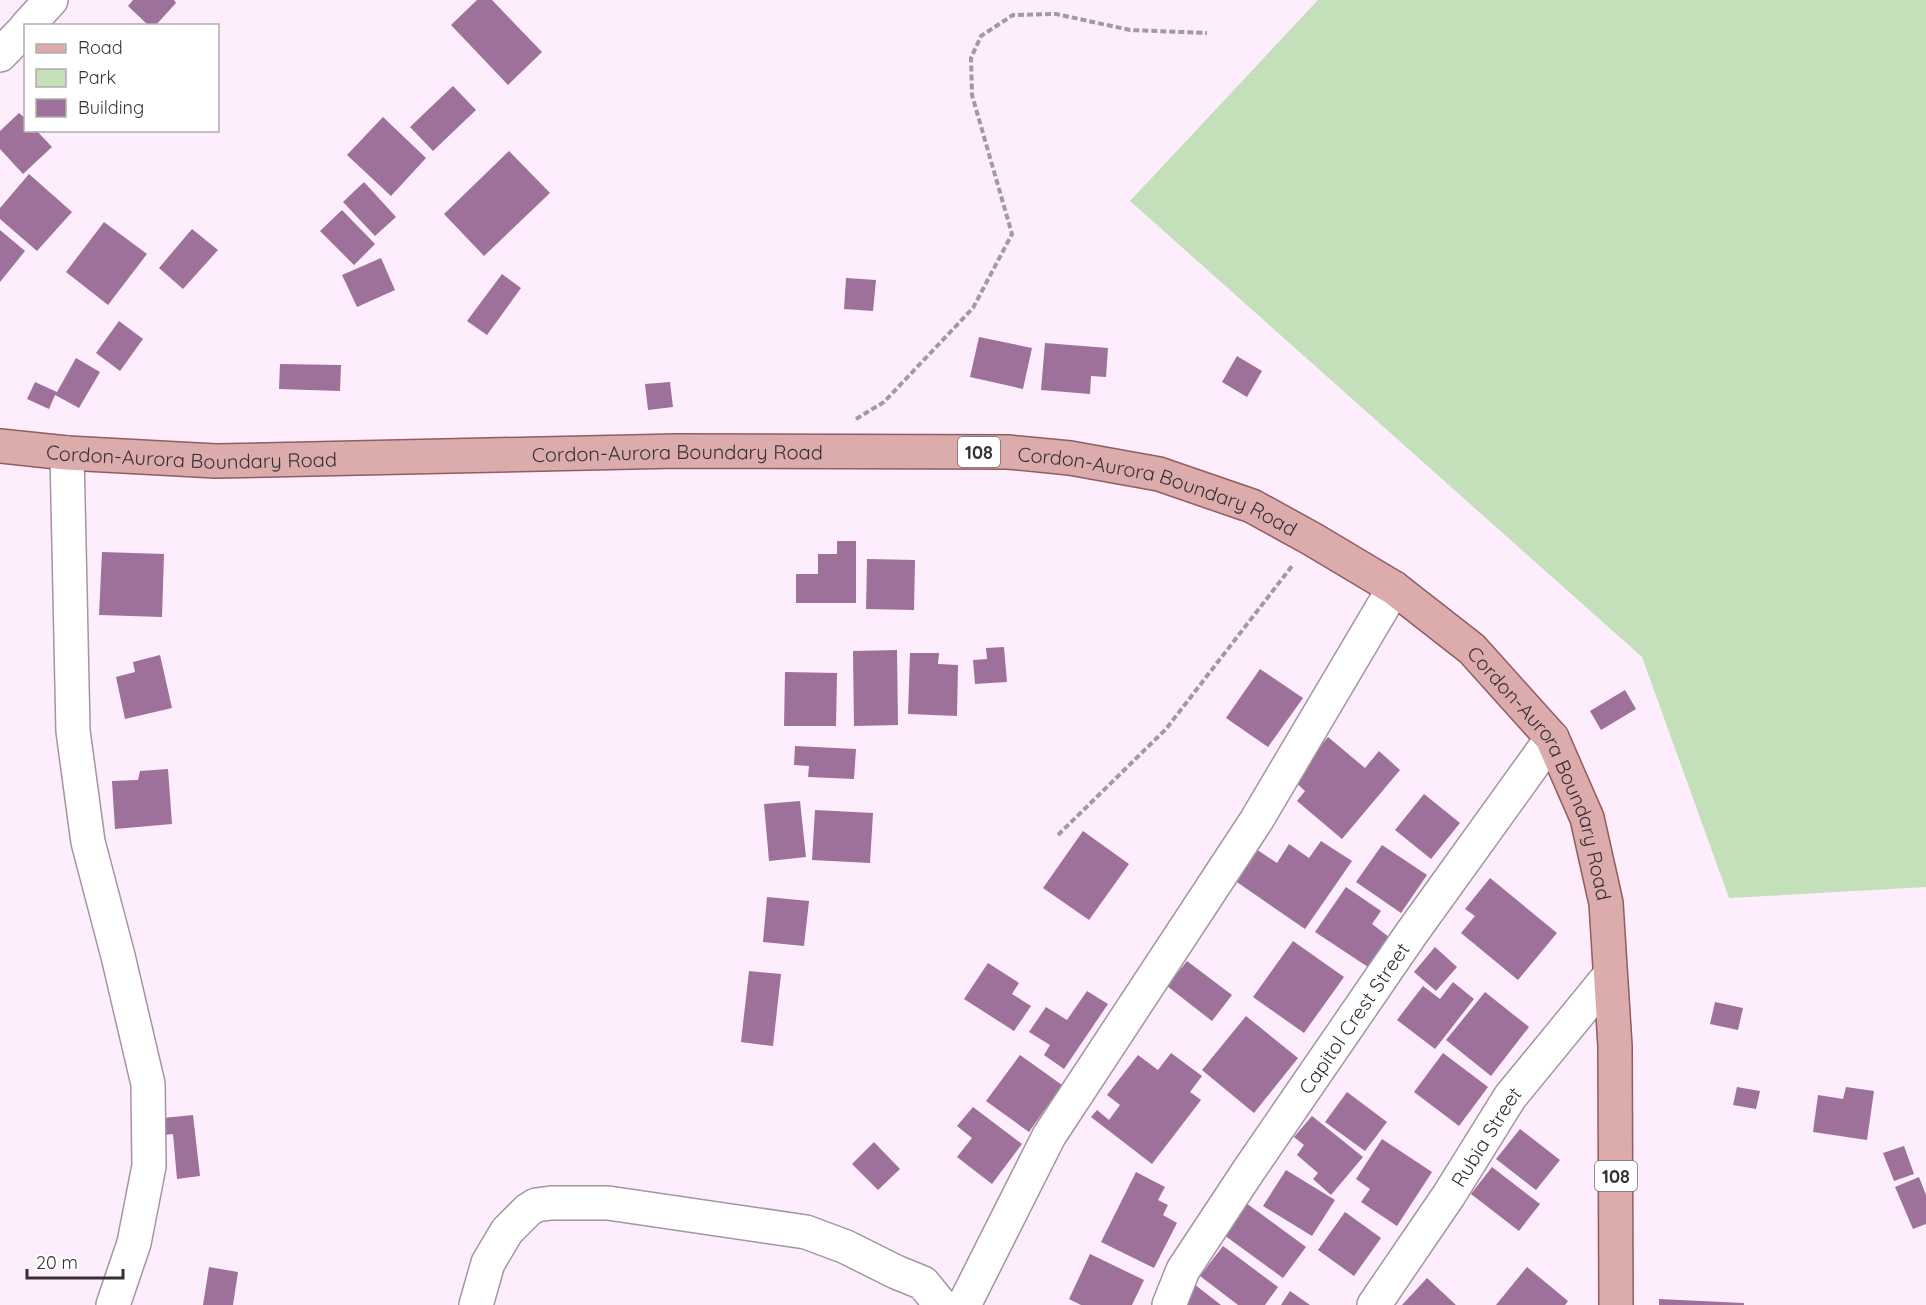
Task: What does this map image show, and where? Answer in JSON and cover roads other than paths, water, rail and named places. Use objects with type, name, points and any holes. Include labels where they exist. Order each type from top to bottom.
[{"type":"main road","name":"Cordon-Aurora Boundary Road","points":[[0,446],[67,453],[216,461],[677,451],[1008,452],[1070,458],[1159,474],[1252,506],[1394,588],[1472,649],[1552,738],[1587,818],[1606,903],[1615,1046],[1612,1298]]},
{"type":"street","points":[[29,24],[51,0]]},
{"type":"street","points":[[0,55],[24,29]]},
{"type":"street","points":[[67,453],[73,731],[88,842],[148,1084],[149,1166],[134,1243],[113,1305]]},
{"type":"street","points":[[964,1305],[1049,1136],[1256,821],[1394,588]]},
{"type":"street","name":"Capitol Crest Street","points":[[1169,1305],[1183,1270],[1249,1170],[1411,934],[1552,738]]},
{"type":"street","name":"Rubia Street","points":[[1374,1305],[1449,1195],[1510,1097],[1611,975]]},
{"type":"street","points":[[476,1305],[488,1263],[507,1231],[528,1210],[536,1205],[551,1203],[608,1203],[806,1232],[846,1247],[922,1283],[941,1305]]}]
